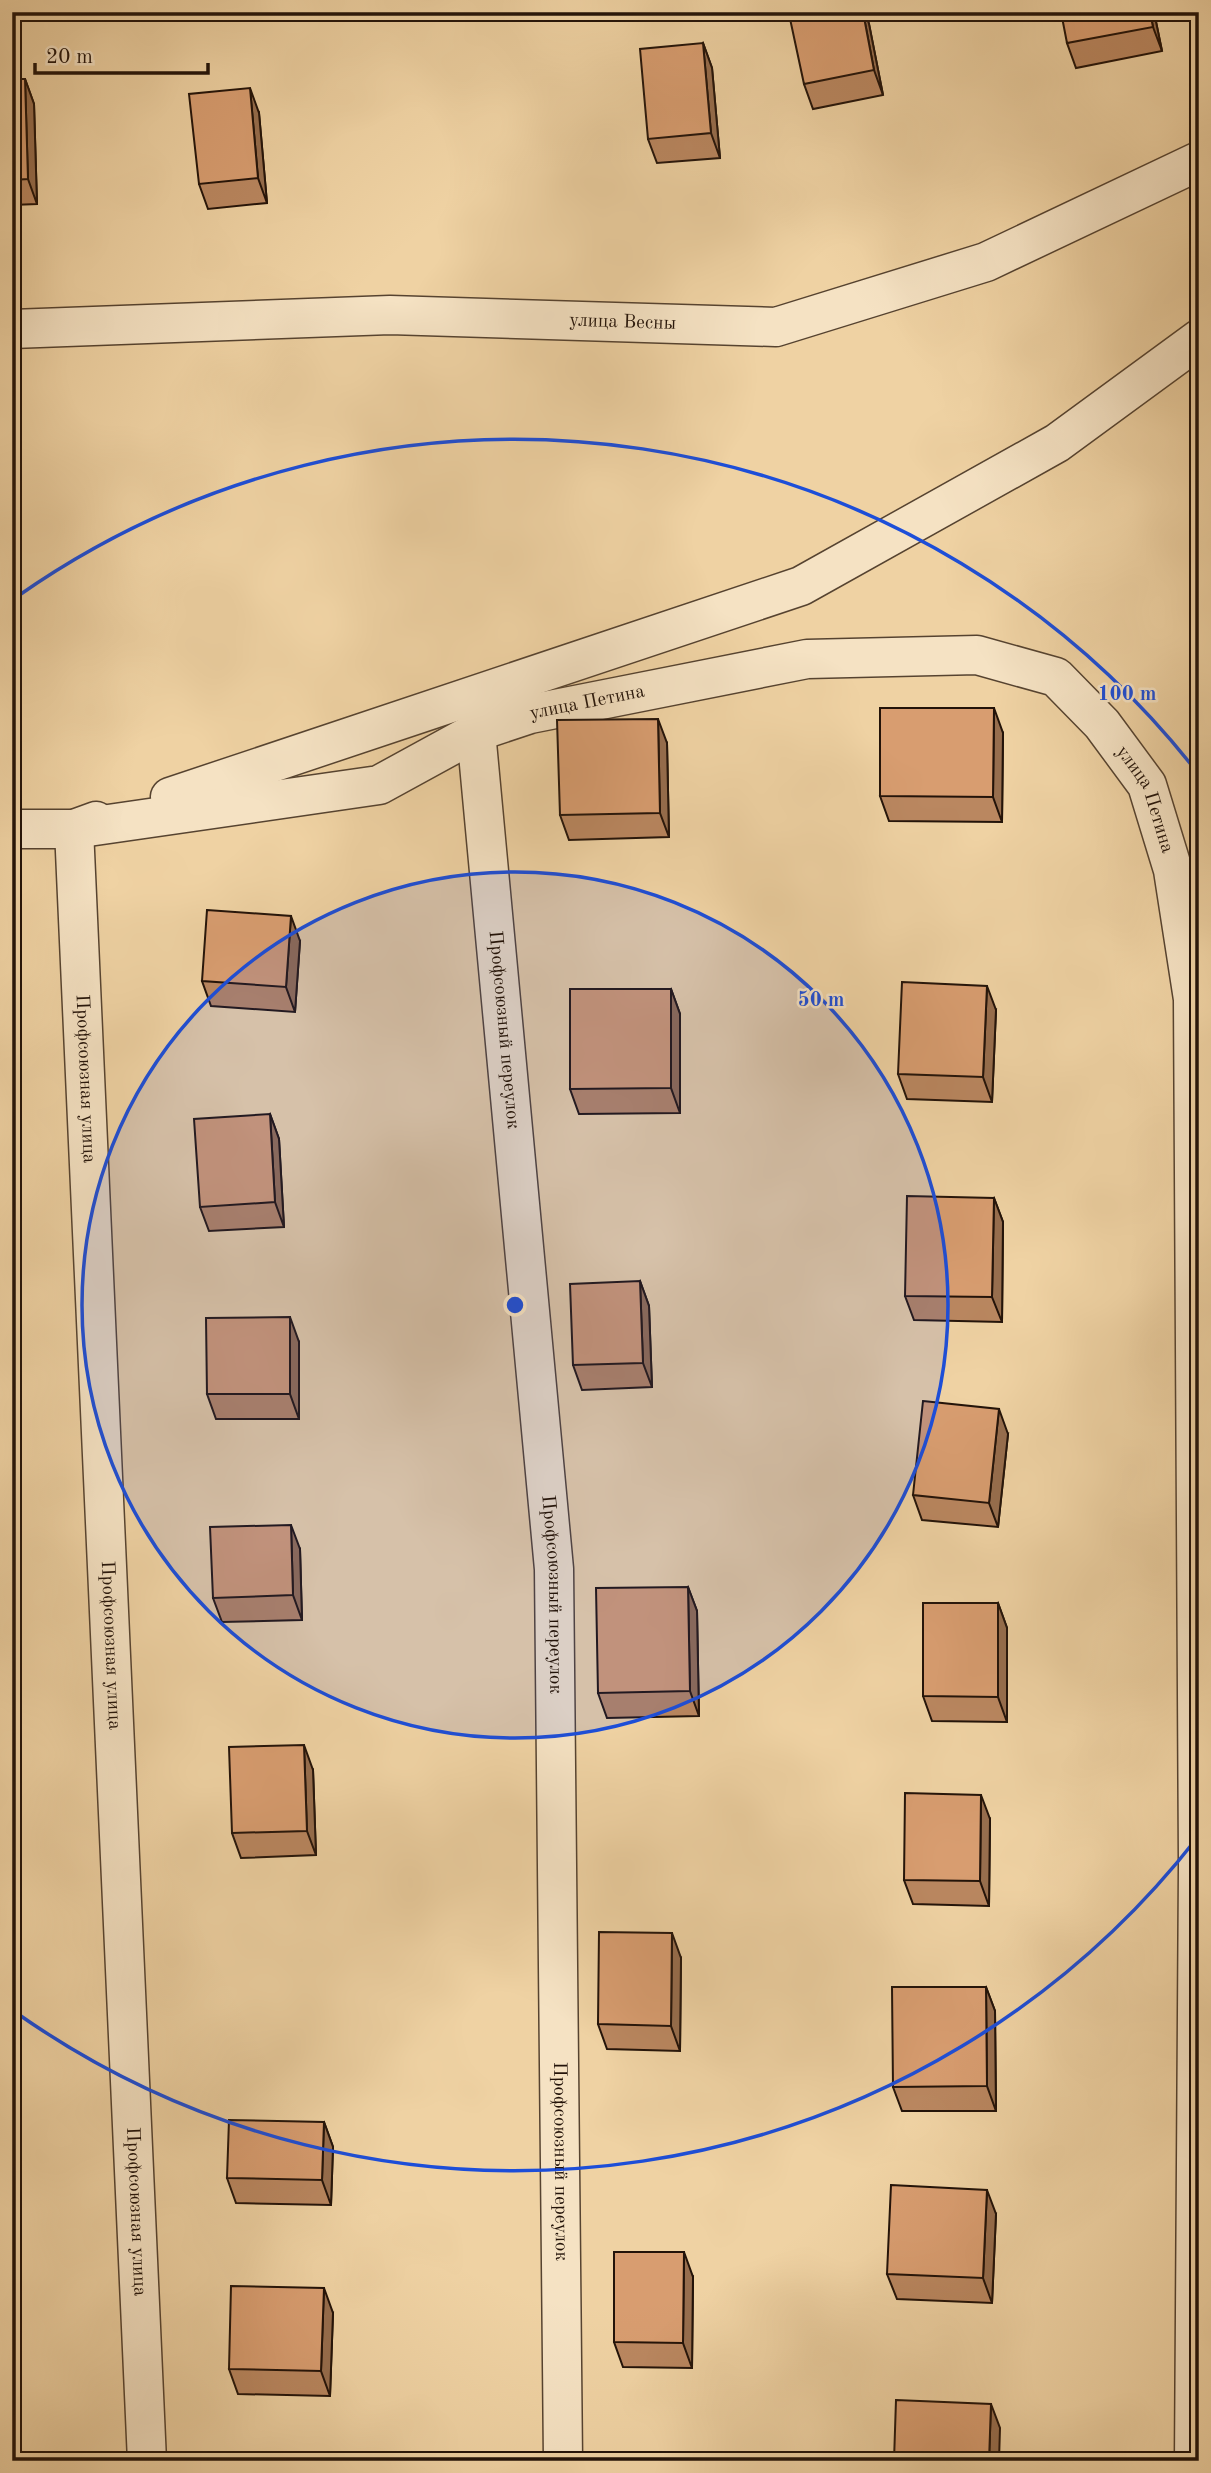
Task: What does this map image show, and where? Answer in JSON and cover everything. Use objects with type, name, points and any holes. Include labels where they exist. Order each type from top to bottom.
[{"type":"street","name":"улица Весны","points":[[12,329],[390,315],[776,327],[986,262],[1199,161]]},
{"type":"street","points":[[12,829],[74,829],[801,586],[1057,443],[1199,339]]},
{"type":"street","name":"улица Петина","points":[[74,829],[379,785],[475,732],[530,714],[807,659],[977,655],[1056,677],[1102,723],[1147,785],[1173,870],[1193,999],[1198,1851],[1194,2461]]},
{"type":"street","name":"Профсоюзный переулок","points":[[475,732],[554,1569],[563,2461]]},
{"type":"street","name":"Профсоюзная улица","points":[[74,829],[147,2461]]},
{"type":"building","points":[[863,12],[874,70],[804,84],[789,14]]},
{"type":"building","points":[[1061,12],[1150,12],[1153,27],[1067,43]]},
{"type":"building","points":[[703,43],[711,133],[648,139],[640,49]]},
{"type":"building","points":[[12,79],[25,79],[28,179],[12,180]]},
{"type":"building","points":[[250,88],[258,178],[199,184],[189,94]]},
{"type":"building","points":[[880,708],[994,708],[993,797],[880,796]]},
{"type":"building","points":[[658,719],[660,813],[560,815],[557,720]]},
{"type":"building","points":[[207,910],[291,916],[286,987],[202,981]]},
{"type":"building","points":[[902,982],[987,986],[983,1077],[898,1074]]},
{"type":"building","points":[[570,989],[671,989],[671,1088],[570,1089]]},
{"type":"building","points":[[270,1114],[275,1202],[200,1207],[194,1119]]},
{"type":"building","points":[[907,1196],[994,1198],[992,1297],[905,1296]]},
{"type":"building","points":[[640,1281],[643,1363],[573,1365],[570,1284]]},
{"type":"building","points":[[290,1317],[290,1394],[207,1394],[206,1318]]},
{"type":"building","points":[[923,1401],[999,1409],[989,1503],[913,1495]]},
{"type":"building","points":[[291,1525],[293,1595],[213,1598],[210,1527]]},
{"type":"building","points":[[688,1587],[690,1691],[598,1693],[596,1588]]},
{"type":"building","points":[[923,1603],[998,1603],[998,1697],[923,1696]]},
{"type":"building","points":[[304,1745],[307,1831],[232,1833],[229,1747]]},
{"type":"building","points":[[905,1793],[981,1795],[980,1881],[904,1880]]},
{"type":"building","points":[[599,1932],[672,1933],[671,2026],[598,2024]]},
{"type":"building","points":[[892,1987],[986,1987],[987,2086],[893,2087]]},
{"type":"building","points":[[229,2120],[324,2122],[322,2180],[227,2178]]},
{"type":"building","points":[[891,2185],[987,2190],[983,2278],[887,2274]]},
{"type":"building","points":[[614,2252],[684,2252],[683,2343],[614,2342]]},
{"type":"building","points":[[231,2286],[324,2288],[321,2371],[229,2369]]},
{"type":"building","points":[[896,2400],[991,2404],[989,2461],[894,2461]]}]
